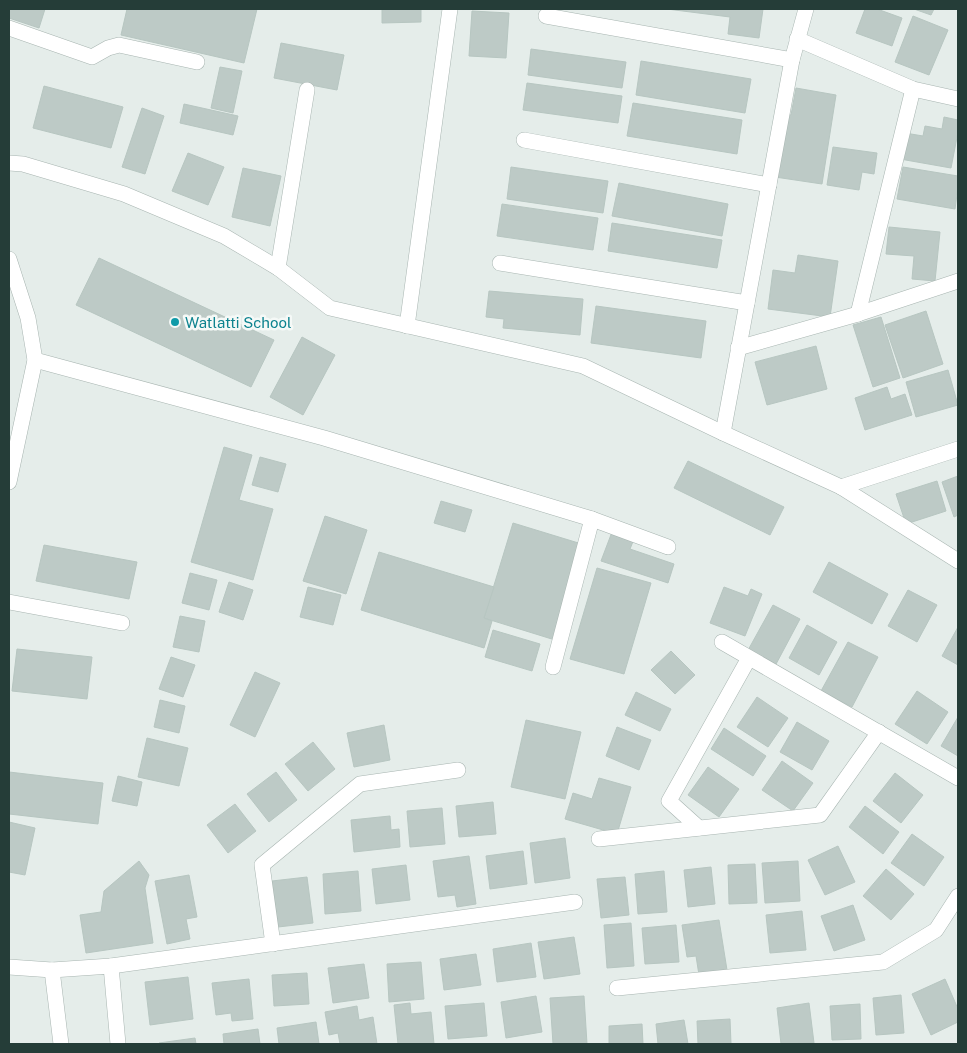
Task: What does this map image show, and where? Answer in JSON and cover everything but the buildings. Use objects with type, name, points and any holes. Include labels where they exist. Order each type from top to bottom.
[{"type":"street","points":[[406,326],[450,9]]},
{"type":"street","points":[[723,432],[796,39],[806,9]]},
{"type":"street","points":[[546,16],[792,60]]},
{"type":"street","points":[[9,28],[92,57],[108,48],[119,45],[197,62]]},
{"type":"street","points":[[796,39],[913,89],[958,100]]},
{"type":"street","points":[[858,314],[913,89]]},
{"type":"street","points":[[278,268],[307,90]]},
{"type":"street","points":[[524,140],[769,185]]},
{"type":"street","points":[[9,163],[23,164],[124,194],[224,236],[278,268],[330,308],[583,366],[841,487],[958,561]]},
{"type":"street","points":[[9,259],[28,318],[35,360],[9,482]]},
{"type":"street","points":[[500,263],[746,303]]},
{"type":"street","points":[[738,348],[858,314],[958,281]]},
{"type":"street","points":[[35,360],[324,438],[592,519],[668,547]]},
{"type":"street","points":[[841,487],[958,449]]},
{"type":"street","points":[[553,667],[592,519]]},
{"type":"street","points":[[9,602],[122,623]]},
{"type":"street","points":[[722,642],[958,778]]},
{"type":"street","points":[[699,828],[669,801],[749,658]]},
{"type":"street","points":[[599,839],[820,815],[880,732]]},
{"type":"street","points":[[273,944],[262,865],[360,784],[458,770]]},
{"type":"street","points":[[617,988],[883,962],[936,930],[958,896]]},
{"type":"street","points":[[9,967],[52,970],[110,966],[575,902]]},
{"type":"street","points":[[110,966],[118,1044]]},
{"type":"street","points":[[52,970],[61,1044]]},
{"type":"place","name":"Watlatti School","points":[[175,322]]}]
